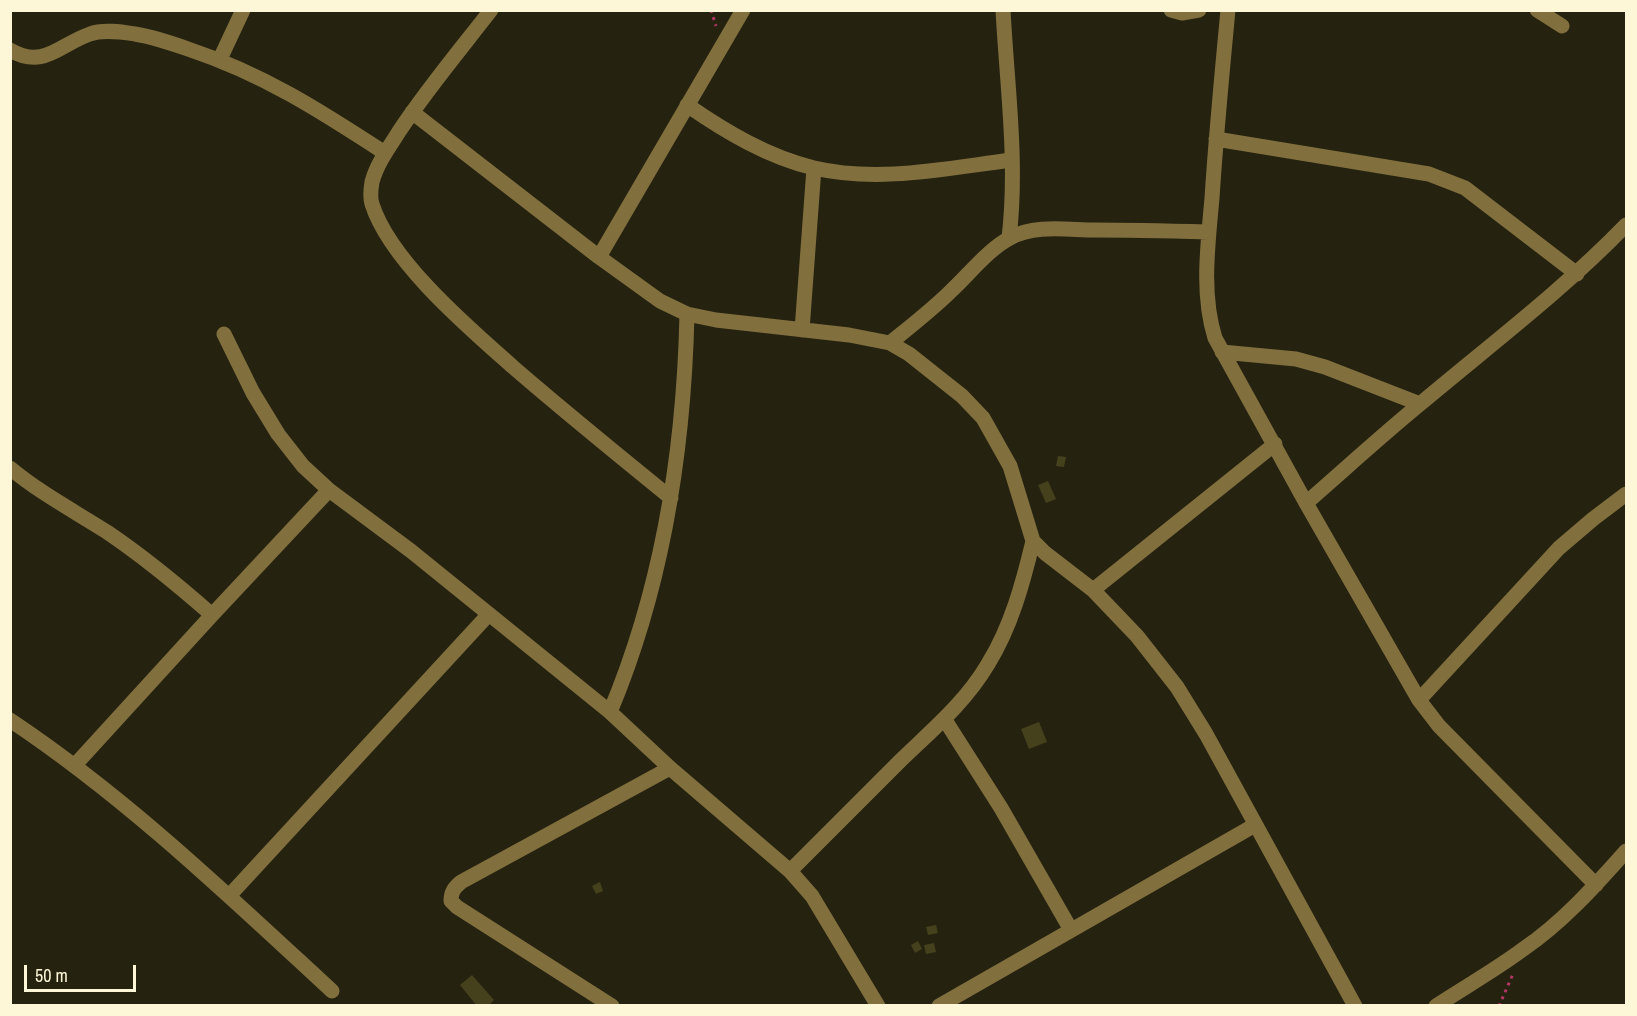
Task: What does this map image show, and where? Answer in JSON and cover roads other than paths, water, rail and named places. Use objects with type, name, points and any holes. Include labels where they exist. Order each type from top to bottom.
[{"type":"street","points":[[220,60],[243,10]]},
{"type":"street","points":[[491,10],[412,112],[385,153],[372,182],[371,202],[399,253],[429,289],[462,322],[559,407],[671,498]]},
{"type":"street","points":[[599,257],[743,10]]},
{"type":"street","points":[[1003,10],[1012,160],[1012,208],[1009,238]]},
{"type":"street","points":[[1171,10],[1182,13],[1199,10]]},
{"type":"street","points":[[1228,10],[1216,139],[1207,288],[1209,318],[1222,352],[1419,700],[1439,726],[1596,885]]},
{"type":"street","points":[[1537,10],[1562,26]]},
{"type":"street","points":[[10,50],[32,58],[46,56],[92,33],[137,34],[220,60],[281,88],[385,153]]},
{"type":"street","points":[[687,105],[724,130],[761,149],[814,168],[852,174],[903,174],[1012,160]]},
{"type":"street","points":[[412,112],[599,257],[660,301],[687,314],[716,320],[871,338],[890,343],[909,354],[962,396],[983,418],[1010,465],[1033,541],[1045,554],[1093,590],[1137,636],[1177,687],[1206,735],[1355,1005]]},
{"type":"street","points":[[1216,139],[1430,174],[1448,180],[1465,188],[1577,274]]},
{"type":"street","points":[[802,330],[814,168]]},
{"type":"street","points":[[1306,503],[1420,404],[1577,274],[1626,225]]},
{"type":"street","points":[[890,343],[945,297],[1009,238],[1032,231],[1057,230],[1209,232]]},
{"type":"street","points":[[610,712],[628,670],[645,616],[671,498],[683,400],[687,314]]},
{"type":"street","points":[[224,334],[253,393],[278,434],[303,466],[329,490],[411,551],[610,712],[670,768],[790,871],[812,896],[878,1005]]},
{"type":"street","points":[[1222,352],[1306,362],[1365,381],[1420,404]]},
{"type":"street","points":[[1093,590],[1275,444]]},
{"type":"street","points":[[10,468],[52,500],[105,531],[152,563],[212,615]]},
{"type":"street","points":[[75,765],[329,490]]},
{"type":"street","points":[[1419,700],[1559,548],[1626,494]]},
{"type":"street","points":[[790,871],[945,720],[973,688],[990,663],[1017,602],[1033,541]]},
{"type":"street","points":[[229,896],[489,614]]},
{"type":"street","points":[[10,720],[75,765],[163,838],[332,990]]},
{"type":"street","points":[[945,720],[1001,808],[1071,930]]},
{"type":"street","points":[[612,1005],[457,907],[451,901],[451,894],[461,882],[670,768]]},
{"type":"street","points":[[939,1005],[1255,825]]},
{"type":"street","points":[[1436,1005],[1524,950],[1562,918],[1624,859]]}]
